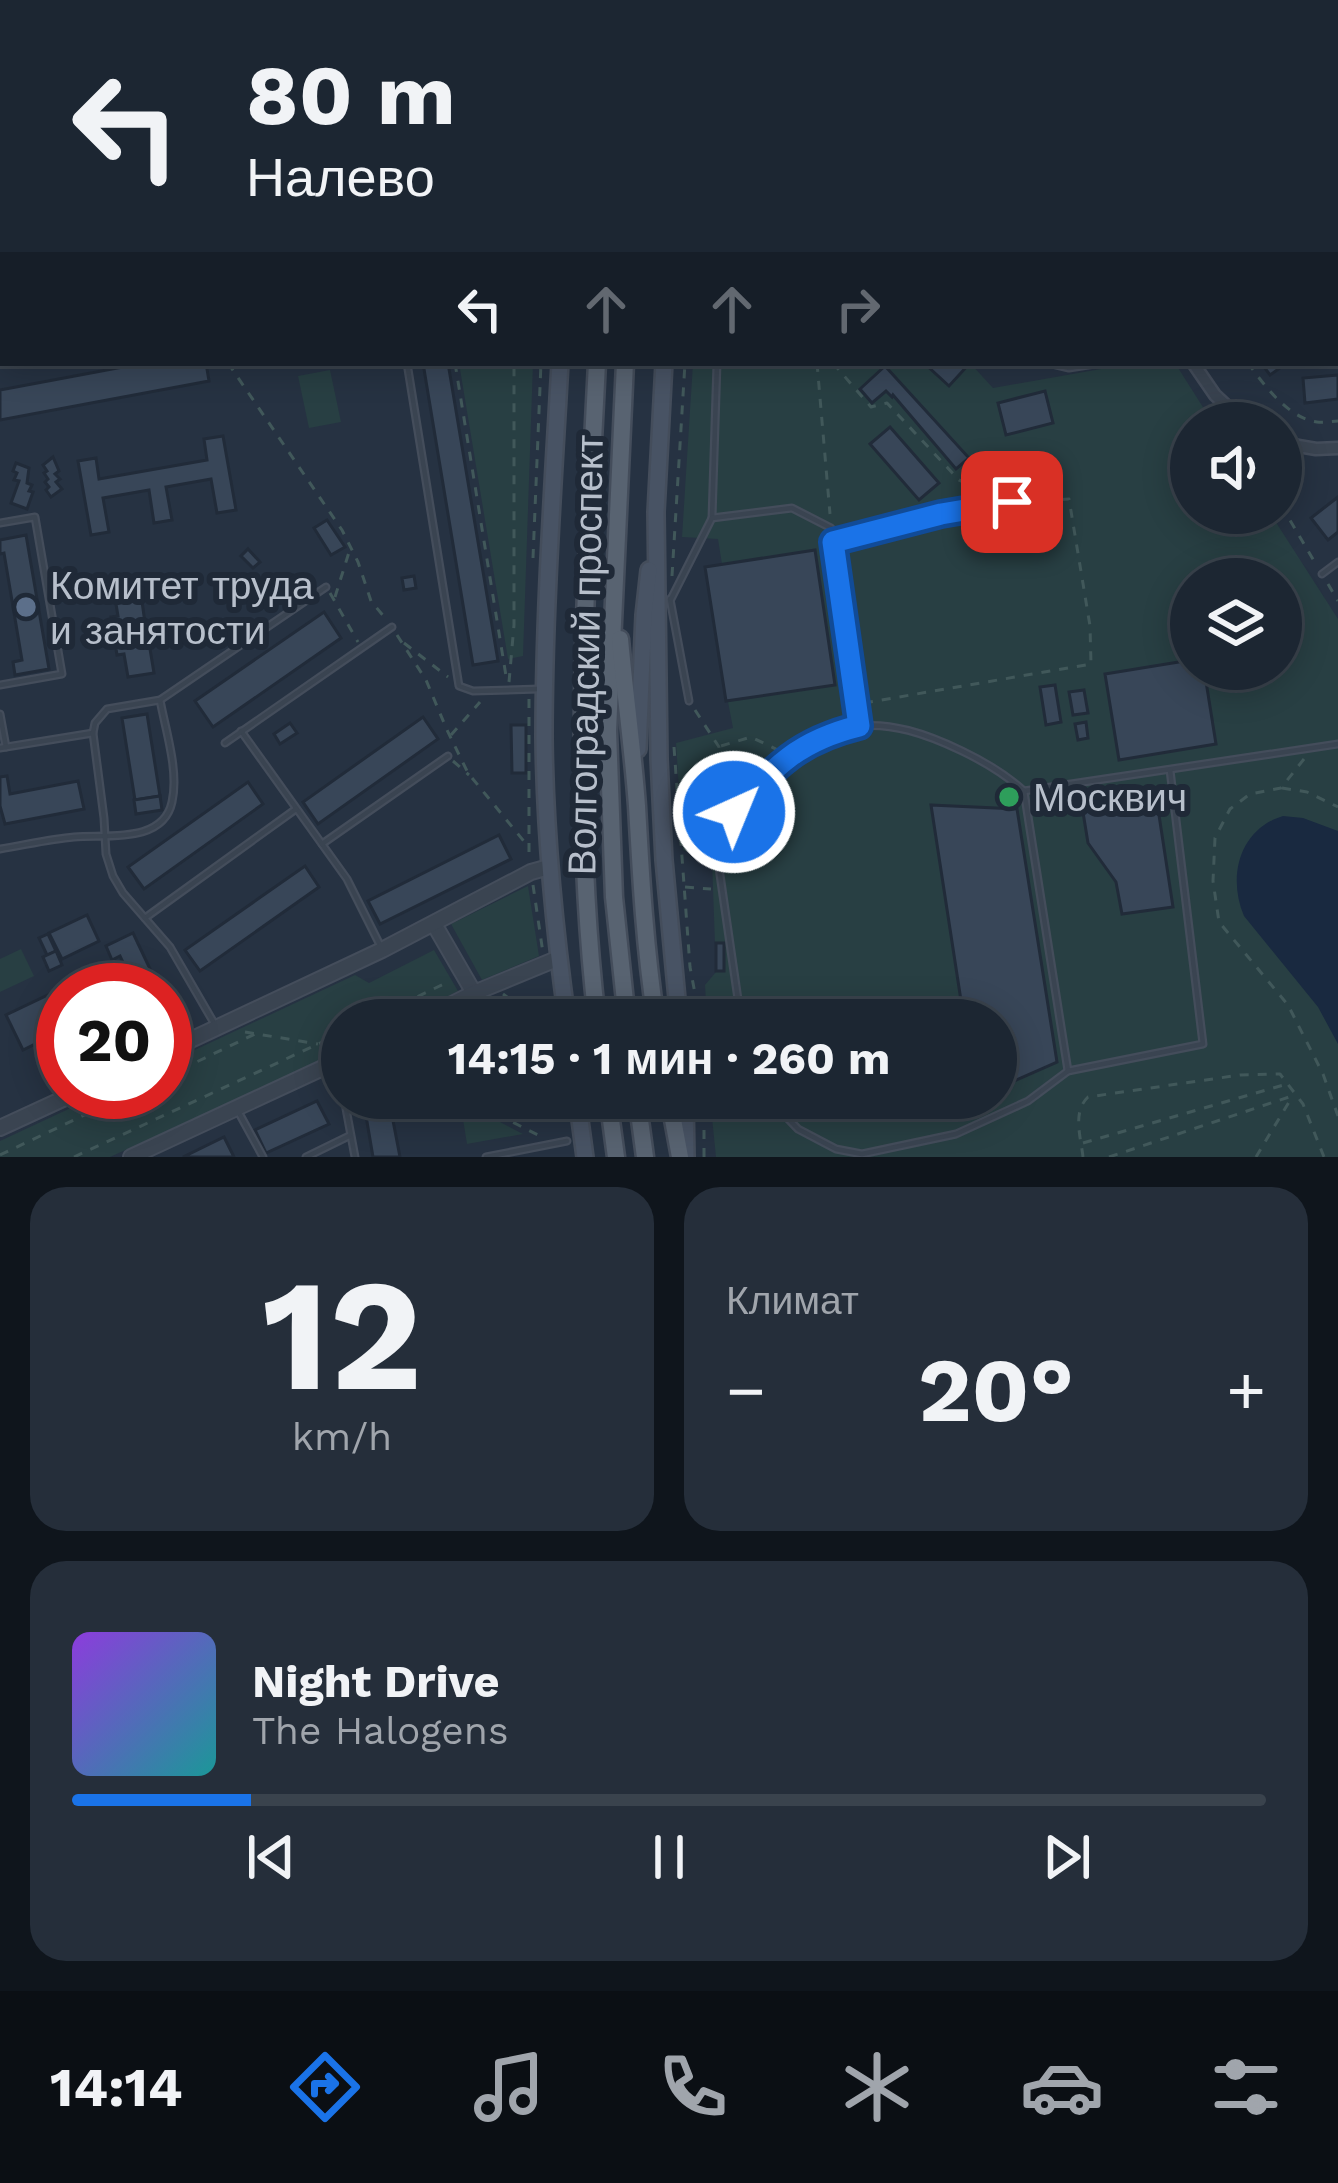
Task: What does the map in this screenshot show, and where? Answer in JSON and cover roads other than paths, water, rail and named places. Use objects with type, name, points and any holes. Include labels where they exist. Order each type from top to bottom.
[{"type":"main road","points":[[560,366],[544,689],[549,867],[564,999]]},
{"type":"main road","name":"Волгоградский проспект","points":[[595,999],[580,772],[597,366]]},
{"type":"main road","name":"Волгоградский проспект","points":[[625,366],[609,697],[609,802],[625,999]]},
{"type":"main road","points":[[654,999],[638,863],[637,806],[644,615],[656,512],[664,366]]},
{"type":"main road","points":[[656,512],[665,599],[659,759],[678,999]]},
{"type":"main road","points":[[614,580],[637,806]]},
{"type":"main road","points":[[580,1119],[585,1157]]},
{"type":"main road","points":[[611,1119],[616,1157]]},
{"type":"main road","points":[[640,1119],[645,1157]]},
{"type":"main road","points":[[674,1119],[682,1157]]},
{"type":"main road","points":[[682,1157],[686,1119]]},
{"type":"street","points":[[1195,366],[1222,402]]},
{"type":"street","points":[[1302,446],[1338,448]]},
{"type":"street","points":[[192,1040],[549,867]]},
{"type":"street","points":[[434,925],[475,993]]},
{"type":"street","points":[[463,999],[559,958]]},
{"type":"street","points":[[131,1157],[321,1069]]},
{"type":"street","points":[[2,1122],[36,1109]]},
{"type":"lane","points":[[407,366],[459,686],[544,689]]},
{"type":"lane","points":[[689,701],[665,599],[712,518],[717,366]]},
{"type":"lane","points":[[1061,366],[1094,366]]},
{"type":"lane","points":[[833,542],[941,514],[1012,502]]},
{"type":"lane","points":[[712,518],[792,508],[831,528],[859,726]]},
{"type":"lane","points":[[0,523],[35,517],[62,674],[0,685]]},
{"type":"lane","points":[[1322,574],[1338,562]]},
{"type":"lane","points":[[217,1028],[170,947],[112,877],[95,723],[107,709],[160,700],[326,586]]},
{"type":"lane","points":[[225,743],[392,627]]},
{"type":"lane","points":[[0,849],[145,831],[163,820],[170,811],[174,782],[160,700]]},
{"type":"lane","points":[[0,714],[3,748],[93,733]]},
{"type":"lane","points":[[738,999],[718,861],[734,812],[808,742],[882,724],[933,737],[1006,775],[1024,791],[1068,1071]]},
{"type":"lane","points":[[241,731],[347,879],[382,950]]},
{"type":"lane","points":[[1024,791],[1338,744]]},
{"type":"lane","points":[[322,844],[448,756]]},
{"type":"lane","points":[[1017,1106],[1068,1071],[1203,1044],[1170,770]]},
{"type":"lane","points":[[145,918],[296,809]]},
{"type":"lane","points":[[237,1108],[263,1157]]},
{"type":"lane","points":[[348,1119],[356,1157]]},
{"type":"lane","points":[[788,1119],[836,1149],[862,1154],[956,1134],[989,1119]]},
{"type":"lane","points":[[306,1157],[352,1135]]},
{"type":"lane","points":[[486,1157],[567,1141]]},
{"type":"water","points":[[1283,816],[1338,831],[1338,1044],[1318,1007],[1244,916],[1239,901],[1238,870],[1247,843],[1268,822]]},
{"type":"place","name":"Комитет труда и занятости","points":[[26,607]]},
{"type":"place","name":"Москвич","points":[[1009,797]]}]
